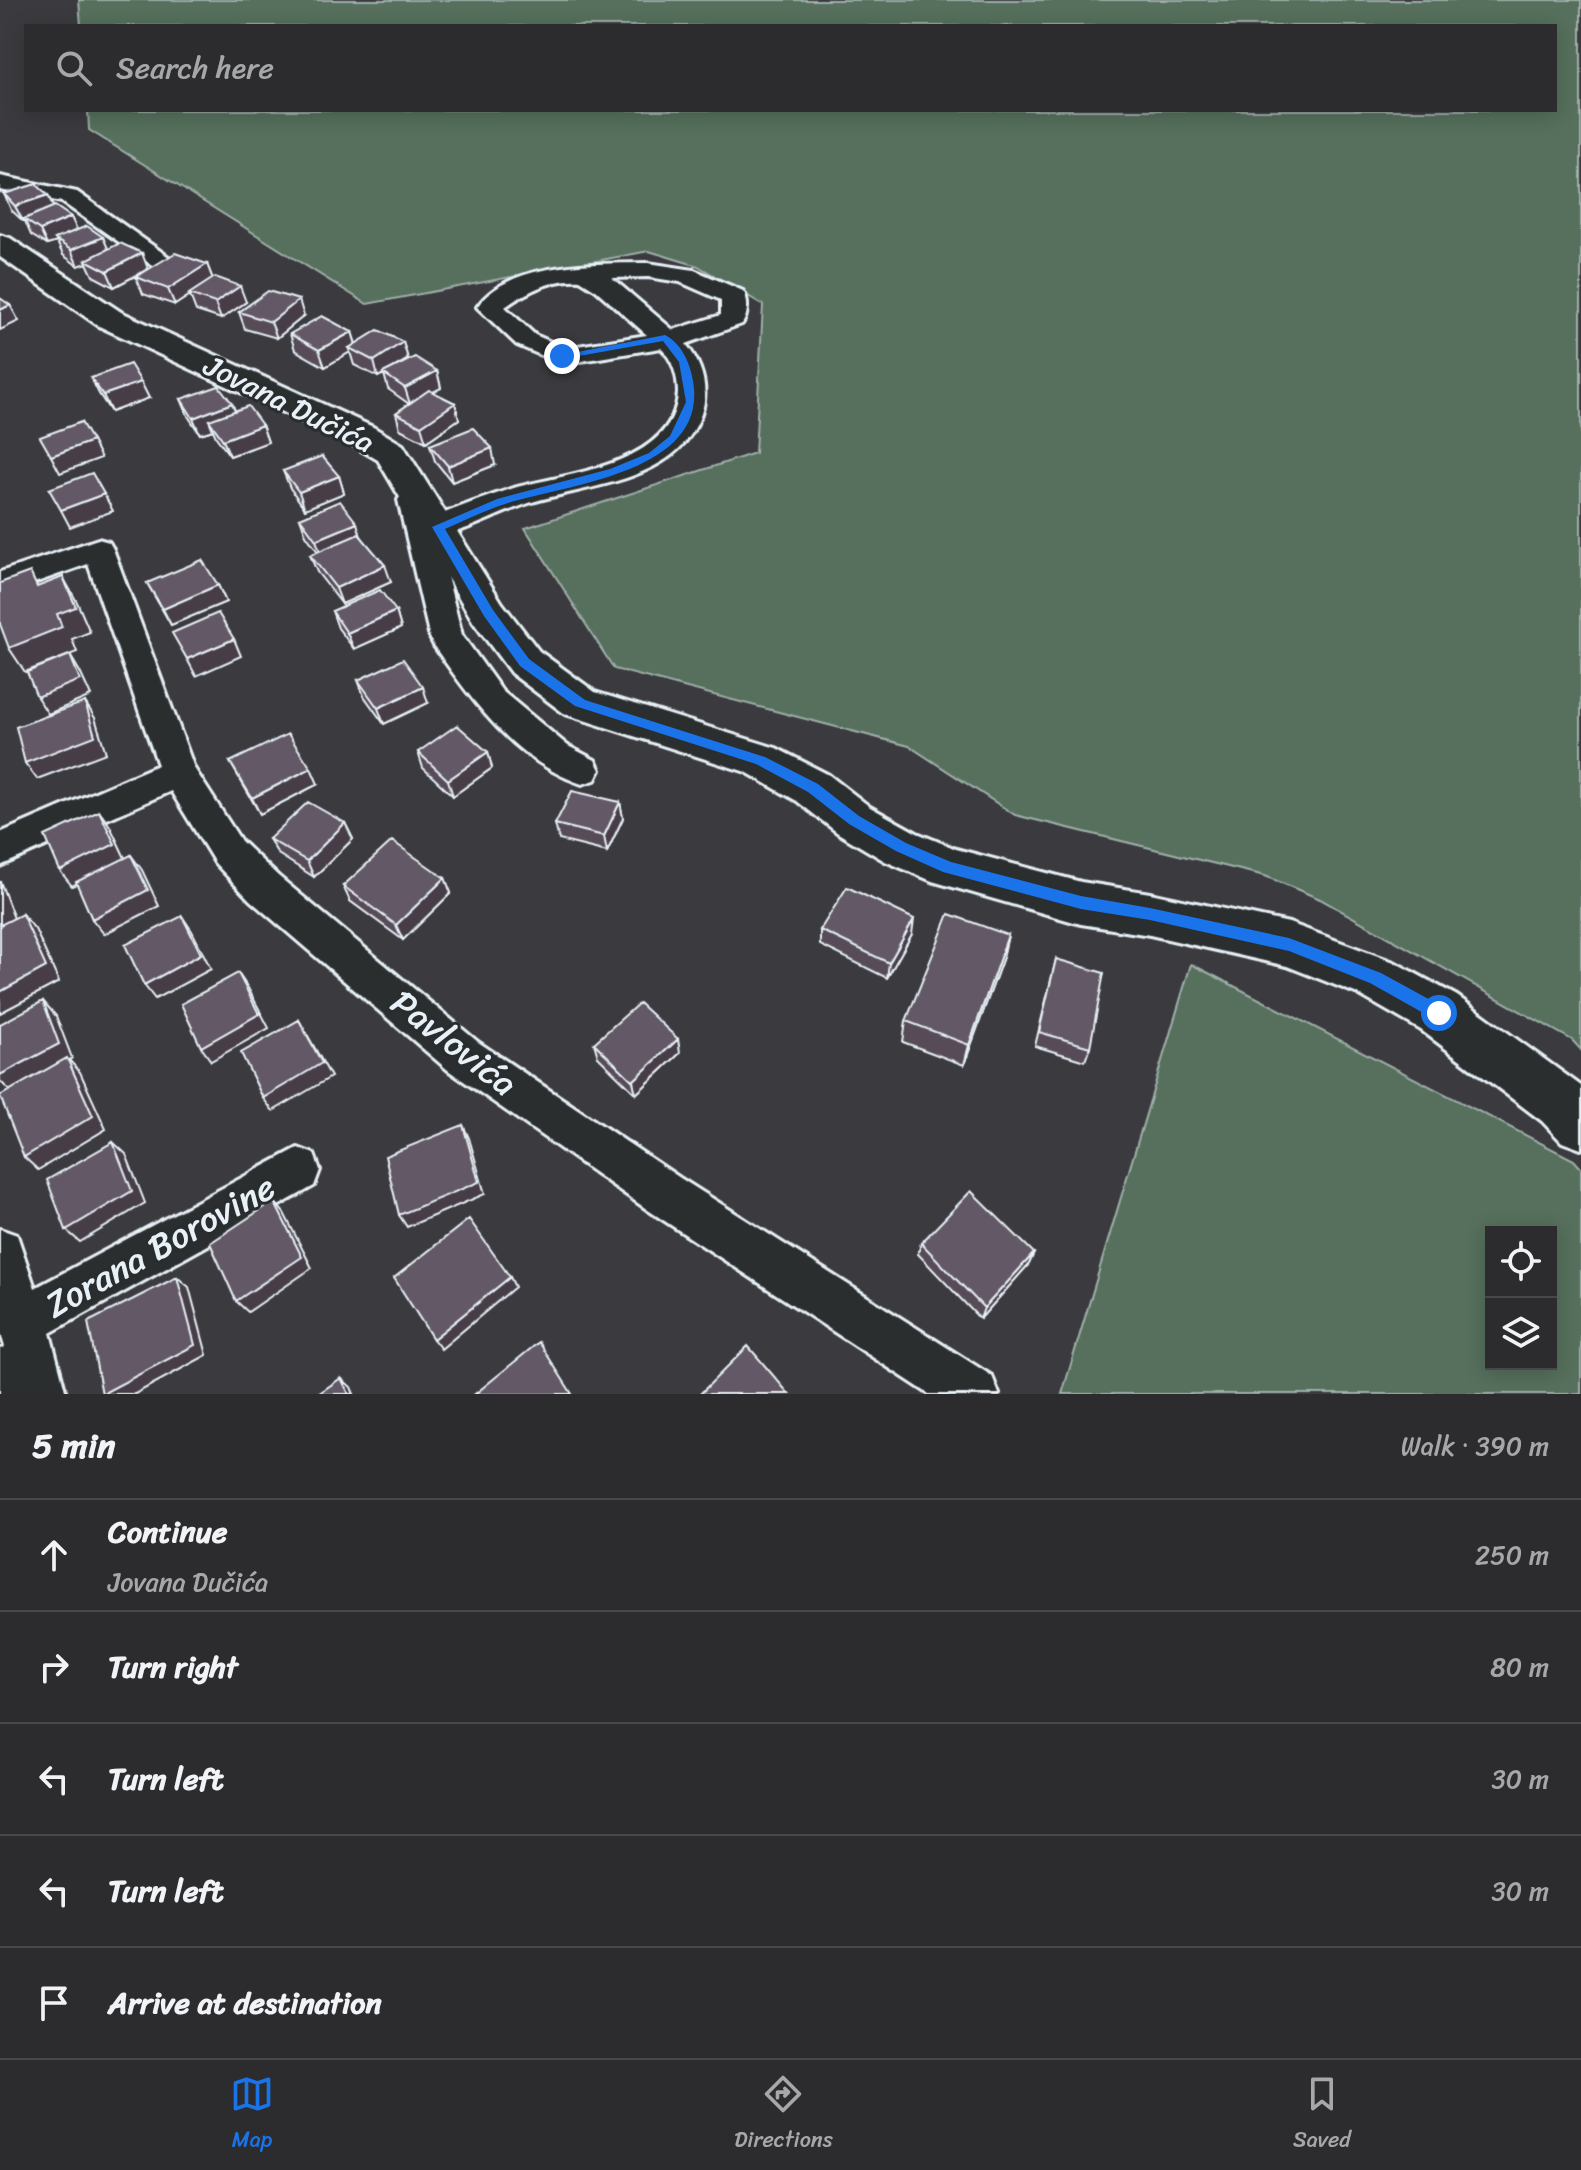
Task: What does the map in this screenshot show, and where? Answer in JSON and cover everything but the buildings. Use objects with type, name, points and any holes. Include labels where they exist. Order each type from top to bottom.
[{"type":"main road","name":"Jovana Dučića","points":[[0,244],[110,319],[361,435],[391,453],[488,613],[525,662],[580,703],[761,760],[813,788],[854,820],[901,847],[949,867],[1081,903],[1150,914],[1289,945],[1376,978],[1439,1013],[1561,1103],[1581,1123]]},
{"type":"street","points":[[0,183],[69,197],[168,265]]},
{"type":"street","points":[[648,270],[685,275],[734,296],[733,319],[692,335],[562,356],[526,340],[490,307],[500,296],[541,279],[581,272],[648,270]]},
{"type":"street","points":[[438,527],[501,502],[613,471],[653,455],[675,437],[691,402],[684,361],[665,338],[601,282],[581,272]]},
{"type":"street","points":[[409,484],[446,638],[490,700],[555,756],[582,770]]},
{"type":"street","name":"Pavlovića","points":[[0,584],[98,549],[178,772],[228,852],[264,888],[463,1056],[664,1194],[974,1394]]},
{"type":"street","points":[[0,850],[178,772]]},
{"type":"street","name":"Zorana Borovine","points":[[0,1252],[24,1363],[298,1170]]},
{"type":"green space","points":[[79,0],[1581,0],[1581,1050],[1572,1040],[1320,899],[1265,876],[1015,815],[909,746],[614,669],[525,528],[755,453],[763,305],[698,266],[649,251],[367,304],[89,130],[88,112],[1557,112],[1557,24],[81,24]]},
{"type":"green space","points":[[1191,964],[1574,1160],[1581,1168],[1581,1394],[1062,1394]]},
{"type":"route","points":[[562,356],[665,338],[684,361],[691,402],[675,437],[653,455],[613,471],[501,502],[438,527],[488,613],[525,662],[580,703],[761,760],[813,788],[854,820],[901,847],[949,867],[1081,903],[1150,914],[1289,945],[1376,978],[1439,1013]]}]
